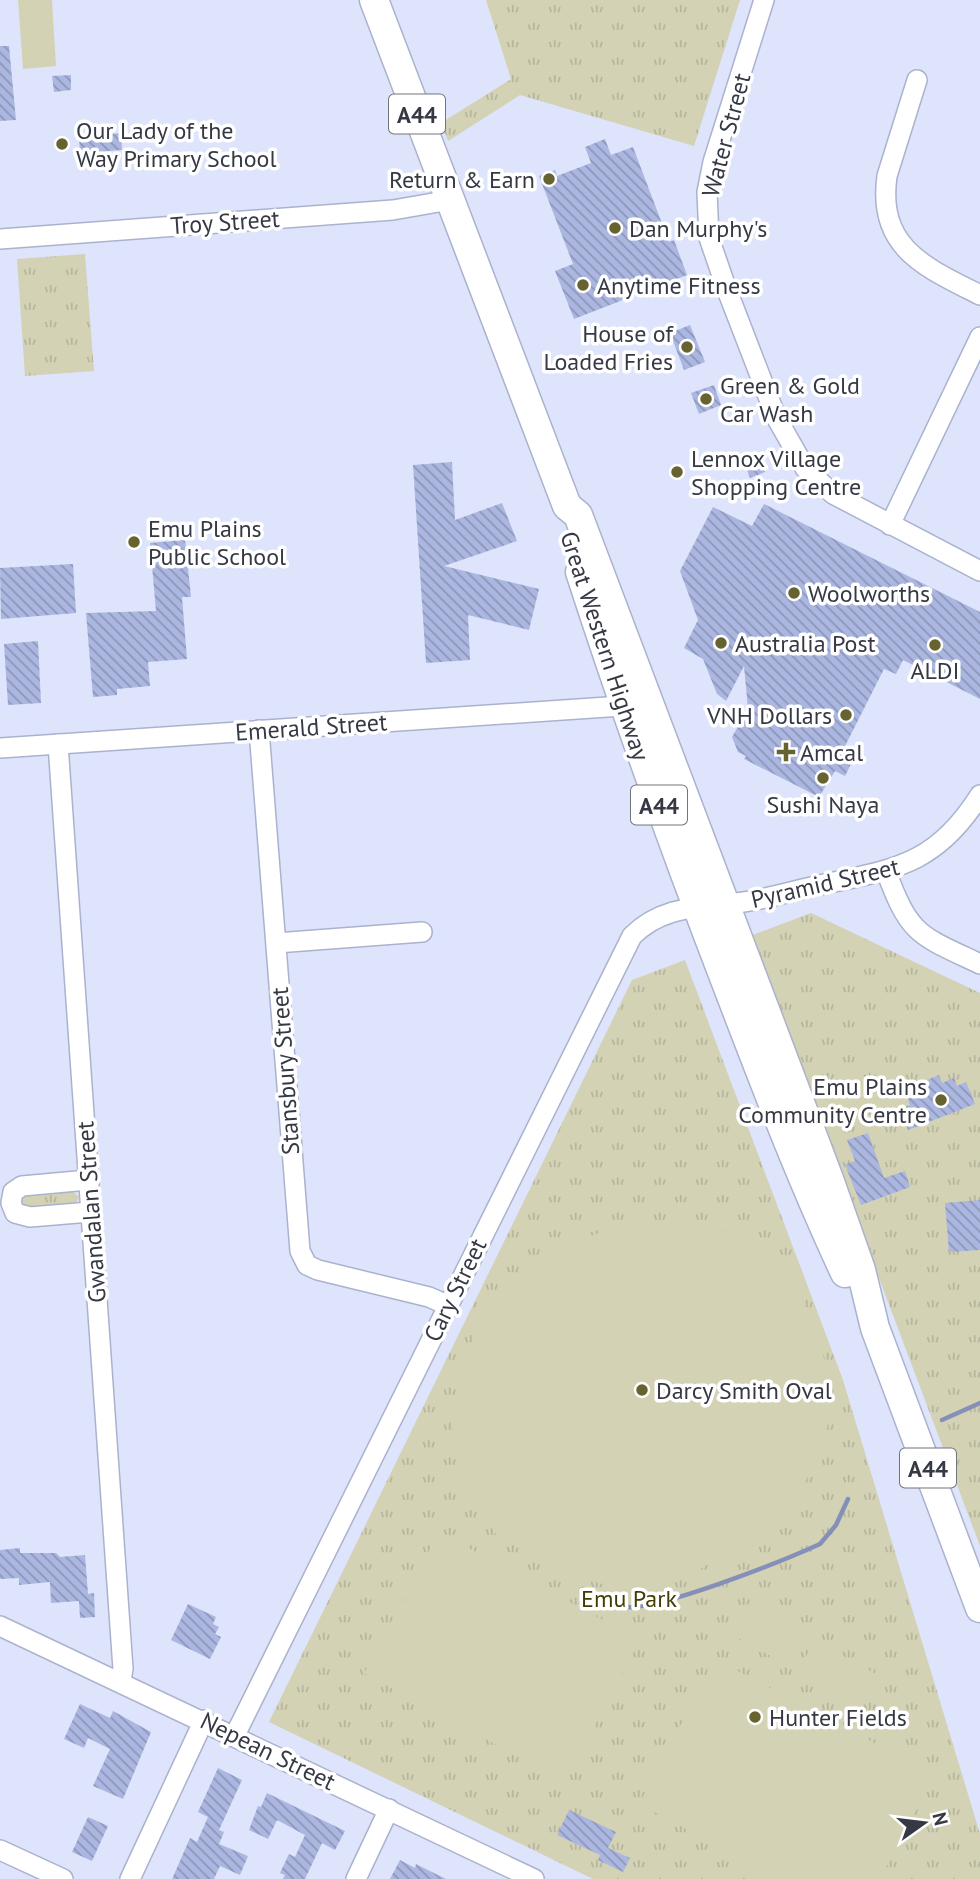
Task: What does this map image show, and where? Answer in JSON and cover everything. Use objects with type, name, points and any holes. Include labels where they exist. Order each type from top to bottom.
[{"type":"highway","name":"Great Western Highway","points":[[374,0],[567,506],[578,514],[829,1179],[860,1270],[875,1328],[980,1608]]},
{"type":"highway","name":"Great Western Highway","points":[[567,506],[563,519],[622,705],[696,905],[810,1199],[875,1328]]},
{"type":"street","name":"Water Street","points":[[764,0],[710,173],[707,202],[709,238],[776,417],[793,453],[833,494],[980,570]]},
{"type":"street","points":[[917,80],[887,176],[886,198],[890,222],[903,247],[920,264],[980,295]]},
{"type":"street","name":"Troy Street","points":[[0,239],[393,210],[450,200]]},
{"type":"street","points":[[890,525],[980,337]]},
{"type":"street","name":"Emerald Street","points":[[0,748],[622,705]]},
{"type":"street","name":"Stansbury Street","points":[[259,730],[298,1243],[303,1258],[318,1270],[429,1297],[447,1305]]},
{"type":"street","name":"Gwandalan Street","points":[[58,744],[123,1668],[121,1680]]},
{"type":"street","name":"Pyramid Street","points":[[724,904],[886,871],[910,863],[945,840],[980,795]]},
{"type":"street","points":[[886,871],[902,911],[915,929],[980,964]]},
{"type":"street","name":"Cary Street","points":[[235,1735],[625,944],[648,922],[670,912],[696,905],[724,904]]},
{"type":"street","points":[[276,943],[422,932]]},
{"type":"street","points":[[88,1180],[22,1186],[13,1192],[10,1203],[15,1213],[25,1217],[90,1212]]},
{"type":"street","name":"Nepean Street","points":[[0,1626],[121,1680],[534,1879]]},
{"type":"street","points":[[130,1879],[204,1720]]},
{"type":"street","points":[[356,1879],[389,1809]]},
{"type":"street","points":[[0,1850],[63,1879]]},
{"type":"green space","points":[[18,0],[52,0],[56,66],[23,69]]},
{"type":"green space","points":[[486,0],[740,0],[694,146],[520,95],[448,141],[441,123],[511,79]]},
{"type":"green space","points":[[85,254],[94,371],[25,376],[17,259]]},
{"type":"green space","points":[[811,913],[980,993],[980,1546],[750,936]]},
{"type":"green space","name":"Emu Park","points":[[685,960],[843,1380],[980,1834],[980,1879],[593,1879],[269,1722],[632,980]]},
{"type":"green space","points":[[72,1190],[79,1197],[76,1204],[23,1208],[19,1199],[24,1193]]},
{"type":"green space","name":"Darcy Smith Oval","points":[[672,1225],[727,1231],[780,1266],[808,1310],[825,1361],[831,1414],[819,1457],[793,1503],[794,1509],[783,1512],[762,1532],[678,1582],[626,1590],[556,1572],[496,1534],[466,1492],[452,1435],[459,1366],[498,1297],[550,1250],[608,1230]]},
{"type":"green space","points":[[439,1532],[640,1640],[565,1782],[364,1673]]},
{"type":"green space","points":[[747,1604],[809,1638],[792,1668],[731,1634]]},
{"type":"green space","points":[[815,1640],[876,1674],[859,1705],[798,1671]]},
{"type":"green space","name":"Hunter Fields","points":[[715,1659],[935,1775],[880,1879],[780,1879],[639,1804]]},
{"type":"building","points":[[0,46],[9,46],[16,120],[0,121]]},
{"type":"building","points":[[71,75],[71,90],[54,92],[52,76]]},
{"type":"building","points":[[121,133],[122,150],[80,153],[79,137]]},
{"type":"building","points":[[605,139],[611,155],[633,147],[669,242],[674,240],[687,275],[574,319],[555,271],[573,264],[539,176],[555,170],[557,176],[591,163],[585,147]]},
{"type":"building","name":"House of Loaded Fries","points":[[690,325],[705,362],[684,370],[670,333]]},
{"type":"building","name":"Green & Gold Car Wash","points":[[714,385],[721,405],[699,414],[691,393]]},
{"type":"building","points":[[759,457],[765,472],[750,478],[744,462]]},
{"type":"building","points":[[452,462],[455,520],[502,503],[517,541],[444,566],[539,589],[529,630],[468,615],[470,660],[426,663],[413,465]]},
{"type":"building","points":[[764,504],[980,612],[980,699],[903,660],[896,674],[884,669],[841,754],[841,759],[851,764],[845,776],[835,771],[819,797],[744,759],[746,756],[738,752],[732,737],[748,709],[744,666],[726,701],[717,694],[703,659],[684,648],[698,620],[680,571],[713,507],[752,526]]},
{"type":"building","points":[[185,540],[191,597],[182,597],[187,659],[148,662],[150,686],[117,689],[117,695],[93,697],[86,613],[156,611],[150,543]]},
{"type":"building","points":[[73,564],[76,613],[1,619],[0,568]]},
{"type":"building","points":[[38,641],[41,703],[8,705],[4,644]]},
{"type":"building","name":"Emu Plains Community Centre","points":[[939,1075],[942,1083],[954,1078],[957,1086],[966,1082],[975,1104],[908,1130],[900,1109],[910,1105],[907,1096],[918,1091],[915,1085]]},
{"type":"building","points":[[868,1133],[884,1178],[905,1171],[910,1187],[861,1205],[847,1170],[846,1164],[855,1161],[847,1140]]},
{"type":"building","points":[[980,1200],[980,1250],[949,1252],[945,1203]]},
{"type":"building","points":[[20,1548],[20,1553],[56,1553],[60,1557],[85,1555],[88,1594],[94,1593],[95,1617],[80,1618],[79,1601],[51,1603],[50,1582],[19,1585],[19,1578],[0,1579],[0,1550]]},
{"type":"building","points":[[188,1604],[216,1617],[213,1624],[219,1627],[215,1634],[221,1637],[210,1659],[171,1640]]},
{"type":"building","points":[[80,1704],[110,1718],[113,1711],[151,1732],[123,1799],[93,1786],[110,1749],[88,1738],[84,1748],[64,1739]]},
{"type":"building","points":[[218,1768],[242,1780],[219,1830],[224,1832],[219,1844],[248,1856],[240,1875],[220,1866],[214,1879],[172,1879],[190,1838],[197,1842],[208,1817],[198,1812]]},
{"type":"building","points":[[267,1793],[345,1831],[335,1850],[322,1843],[305,1879],[283,1879],[285,1875],[280,1873],[289,1854],[295,1857],[305,1835],[277,1820],[268,1839],[249,1830],[258,1806],[261,1807]]},
{"type":"building","points":[[569,1810],[616,1832],[608,1848],[630,1858],[623,1872],[598,1860],[600,1855],[557,1835]]},
{"type":"building","points":[[88,1817],[108,1826],[92,1861],[72,1852]]},
{"type":"building","points":[[400,1860],[415,1868],[416,1864],[446,1879],[390,1879]]},
{"type":"waterway","points":[[942,1420],[980,1403]]},
{"type":"waterway","points":[[583,1589],[622,1607],[662,1602],[721,1583],[820,1544],[836,1525],[848,1499]]},
{"type":"place","name":"Our Lady of the Way Primary School","points":[[62,144]]},
{"type":"place","name":"Return & Earn","points":[[549,179]]},
{"type":"place","name":"Dan Murphy's","points":[[615,228]]},
{"type":"place","name":"Anytime Fitness","points":[[583,285]]},
{"type":"place","name":"House of Loaded Fries","points":[[687,347]]},
{"type":"place","name":"Green & Gold Car Wash","points":[[706,399]]},
{"type":"place","name":"Lennox Village Shopping Centre","points":[[677,472]]},
{"type":"place","name":"Emu Plains Public School","points":[[134,542]]},
{"type":"place","name":"Woolworths","points":[[794,593]]},
{"type":"place","name":"Australia Post","points":[[721,643]]},
{"type":"place","name":"ALDI","points":[[935,645]]},
{"type":"place","name":"VNH Dollars","points":[[846,715]]},
{"type":"place","name":"Amcal","points":[[786,752]]},
{"type":"place","name":"Sushi Naya","points":[[823,778]]},
{"type":"place","name":"Emu Plains Community Centre","points":[[941,1100]]},
{"type":"place","name":"Darcy Smith Oval","points":[[642,1390]]},
{"type":"place","name":"Hunter Fields","points":[[755,1717]]}]
